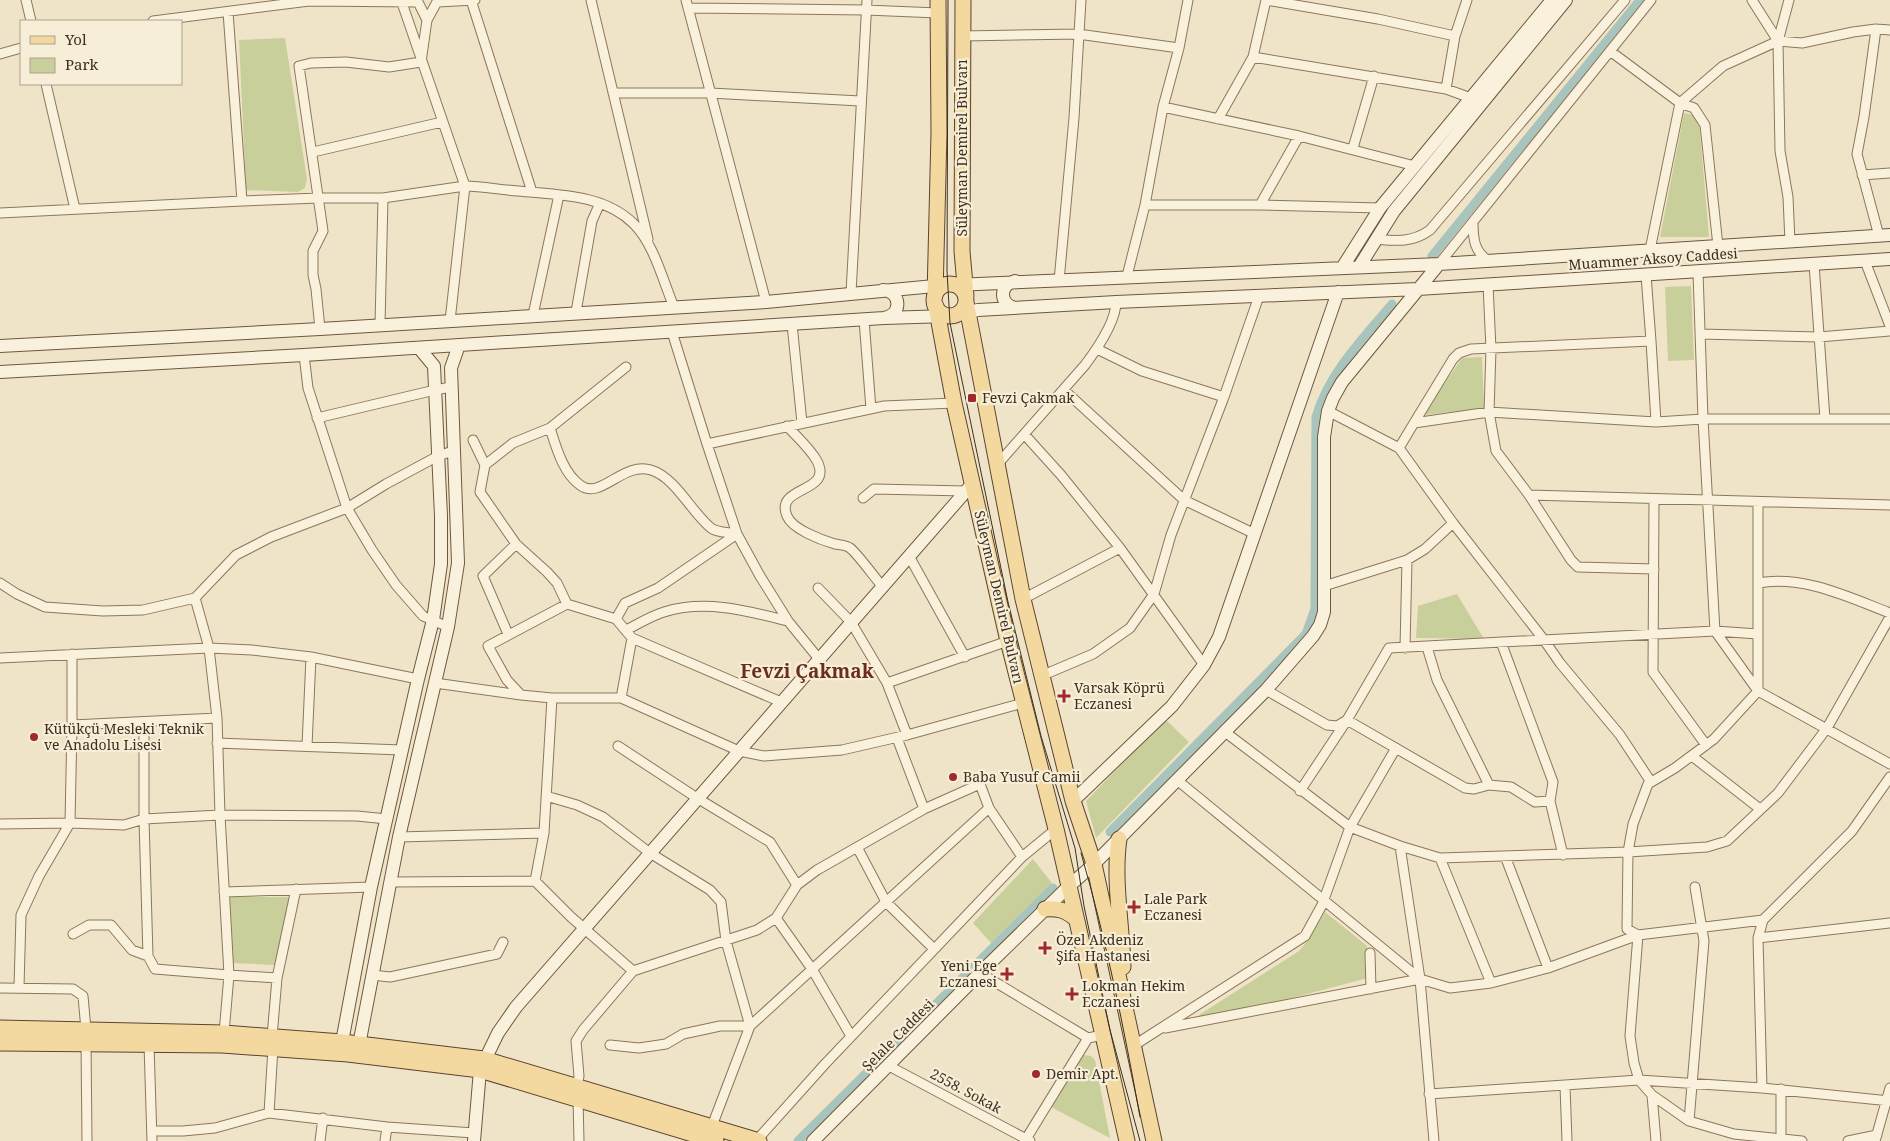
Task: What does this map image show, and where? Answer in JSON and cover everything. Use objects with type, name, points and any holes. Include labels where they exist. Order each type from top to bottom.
[{"type":"main road","name":"Süleyman Demirel Bulvarı","points":[[963,0],[962,251],[951,300],[996,466],[1041,676],[1073,801],[1094,864],[1124,1006]]},
{"type":"main road","name":"Süleyman Demirel Bulvarı","points":[[938,6],[939,133],[951,300],[954,403],[969,487],[1056,829],[1076,919],[1096,1036],[1127,1141]]},
{"type":"main road","points":[[1119,839],[1116,861],[1122,929],[1124,1006],[1154,1141]]},
{"type":"main road","points":[[1045,909],[1057,908],[1068,912],[1076,919]]},
{"type":"main road","points":[[0,1028],[149,1044],[222,1045],[272,1042],[342,1042],[359,1044],[482,1064],[577,1092],[712,1126],[757,1141]]},
{"type":"main road","points":[[0,1043],[86,1036],[224,1033],[348,1054],[482,1064]]},
{"type":"main road","points":[[577,1092],[716,1141]]},
{"type":"street","points":[[26,0],[31,20]]},
{"type":"street","points":[[471,0],[532,192]]},
{"type":"street","points":[[421,62],[427,20],[438,1],[476,0]]},
{"type":"street","points":[[591,0],[649,244],[674,307]]},
{"type":"street","points":[[851,293],[867,0]]},
{"type":"street","points":[[1059,280],[1074,118],[1081,0]]},
{"type":"street","points":[[1127,276],[1145,205],[1163,107],[1179,48],[1188,0]]},
{"type":"street","points":[[1218,119],[1253,57],[1266,0],[1378,19],[1454,36]]},
{"type":"street","points":[[1446,89],[1454,36],[1467,0]]},
{"type":"street","points":[[1342,268],[1380,208],[1552,0]]},
{"type":"street","points":[[1359,267],[1394,211],[1566,0]]},
{"type":"street","points":[[1376,240],[1407,241],[1418,238],[1430,230],[1625,0]]},
{"type":"street","points":[[1439,264],[1651,0]]},
{"type":"street","points":[[1752,0],[1778,41]]},
{"type":"street","points":[[1789,0],[1778,41],[1780,151],[1788,197],[1790,242]]},
{"type":"street","points":[[161,20],[309,1],[417,1],[427,20]]},
{"type":"street","points":[[401,1],[465,186],[450,321]]},
{"type":"street","points":[[766,302],[687,4],[771,4],[866,10],[938,6]]},
{"type":"street","points":[[228,12],[242,201]]},
{"type":"street","points":[[1876,29],[1857,154],[1862,175],[1885,235]]},
{"type":"street","points":[[1650,250],[1680,103],[1723,66],[1778,41],[1802,43],[1876,29],[1890,30]]},
{"type":"street","points":[[962,36],[1078,34],[1179,48]]},
{"type":"street","points":[[0,54],[20,48]]},
{"type":"street","points":[[1610,50],[1680,103],[1694,108],[1705,125],[1718,246]]},
{"type":"street","points":[[1253,57],[1446,89],[1471,98]]},
{"type":"street","points":[[320,330],[316,288],[312,275],[313,251],[323,231],[300,66],[311,63],[346,62],[389,67],[421,62]]},
{"type":"street","points":[[1353,148],[1374,76]]},
{"type":"street","points":[[46,85],[75,209]]},
{"type":"street","points":[[613,94],[710,93],[860,101]]},
{"type":"street","points":[[1163,107],[1353,148],[1415,166]]},
{"type":"street","points":[[312,152],[442,122]]},
{"type":"street","points":[[1260,205],[1298,136]]},
{"type":"street","points":[[1862,175],[1890,173]]},
{"type":"street","points":[[0,213],[242,201],[383,198],[465,186],[482,186],[579,197],[600,203],[618,212],[635,225],[649,244]]},
{"type":"street","points":[[534,315],[559,195]]},
{"type":"street","points":[[380,325],[383,198]]},
{"type":"street","points":[[576,312],[592,221],[600,203]]},
{"type":"street","points":[[1145,205],[1380,208]]},
{"type":"street","points":[[1473,221],[1475,245],[1483,257],[1490,261]]},
{"type":"street","name":"Muammer Aksoy Caddesi","points":[[951,300],[1015,282],[1439,264],[1885,235]]},
{"type":"street","name":"Muammer Aksoy Caddesi","points":[[951,300],[1015,308],[1418,289],[1890,260]]},
{"type":"street","points":[[1865,261],[1890,326]]},
{"type":"street","name":"Şelale Caddesi","points":[[813,1141],[980,973],[1119,839],[1266,690],[1314,636],[1324,612],[1324,437],[1328,411],[1333,398],[1354,366],[1439,264]]},
{"type":"street","points":[[1814,264],[1825,419]]},
{"type":"street","points":[[1698,272],[1703,419],[1715,631],[1758,691],[1890,764]]},
{"type":"street","points":[[1646,275],[1656,422]]},
{"type":"street","points":[[1015,282],[1007,285],[1003,292],[1004,301],[1010,307],[1015,308]]},
{"type":"street","points":[[1488,285],[1491,349],[1490,412],[1496,450],[1529,495],[1571,560],[1578,567],[1654,569]]},
{"type":"street","points":[[0,346],[320,330],[576,312],[766,302],[882,290],[951,300]]},
{"type":"street","points":[[882,290],[891,292],[898,303],[896,312],[884,318]]},
{"type":"street","points":[[1073,801],[1172,706],[1204,665],[1219,637],[1338,292]]},
{"type":"street","points":[[1041,676],[1093,654],[1130,628],[1154,594],[1171,535],[1224,396],[1259,296]]},
{"type":"street","points":[[0,372],[459,346],[864,320],[884,318],[951,300]]},
{"type":"street","points":[[996,466],[1064,390],[1097,349],[1116,311],[1116,302]]},
{"type":"street","points":[[864,320],[871,409]]},
{"type":"street","points":[[792,324],[802,423]]},
{"type":"street","points":[[672,332],[707,444],[738,534],[760,576],[788,621],[818,659]]},
{"type":"street","points":[[1700,334],[1819,337],[1890,332]]},
{"type":"street","points":[[1399,448],[1453,359],[1459,353],[1471,349],[1651,341]]},
{"type":"street","points":[[359,1044],[399,837],[448,627],[458,563],[451,368],[459,346]]},
{"type":"street","points":[[342,1042],[371,887],[433,620],[440,564],[441,516],[434,366],[419,348]]},
{"type":"street","points":[[1097,349],[1142,371],[1224,396]]},
{"type":"street","points":[[304,355],[308,388],[347,508],[396,585],[424,616],[448,627]]},
{"type":"street","points":[[485,465],[513,443],[550,428],[626,367]]},
{"type":"street","points":[[317,418],[451,387]]},
{"type":"street","points":[[1064,390],[1184,500],[1255,534]]},
{"type":"street","points":[[707,444],[884,406],[954,403]]},
{"type":"street","points":[[1328,411],[1399,448],[1560,663],[1620,735],[1650,782]]},
{"type":"street","points":[[1414,423],[1490,412],[1656,422],[1703,419],[1890,420]]},
{"type":"street","points":[[787,426],[807,447],[818,463],[819,468],[819,474],[814,484],[793,494],[786,503],[786,515],[791,524],[834,544],[849,547],[882,586]]},
{"type":"street","points":[[550,428],[559,454],[575,481],[582,487],[591,489],[604,486],[629,470],[651,470],[666,479],[713,530],[738,534]]},
{"type":"street","points":[[1024,434],[1061,475],[1120,548],[1204,665]]},
{"type":"street","points":[[473,440],[485,465],[480,492],[516,544],[557,583],[567,604]]},
{"type":"street","points":[[0,583],[17,594],[45,607],[103,611],[143,610],[194,598],[236,555],[271,537],[347,508],[438,456],[454,451]]},
{"type":"street","points":[[862,498],[874,489],[969,487]]},
{"type":"street","points":[[152,1131],[184,1131],[215,1128],[268,1113],[474,1137],[482,1064],[498,1033],[516,1007],[969,487]]},
{"type":"street","points":[[1529,495],[1890,505]]},
{"type":"street","points":[[1654,499],[1653,672],[1706,745]]},
{"type":"street","points":[[1638,935],[1627,929],[1628,852],[1632,824],[1650,782],[1675,768],[1714,739],[1758,691],[1758,502]]},
{"type":"street","points":[[1324,586],[1407,560],[1425,549],[1453,522]]},
{"type":"street","points":[[616,619],[625,602],[658,588],[738,534]]},
{"type":"street","points":[[508,634],[483,576],[516,544]]},
{"type":"street","points":[[1023,599],[1120,548]]},
{"type":"street","points":[[909,556],[965,657]]},
{"type":"street","points":[[1405,648],[1407,560]]},
{"type":"street","points":[[1758,583],[1776,580],[1819,586],[1890,613]]},
{"type":"street","points":[[818,588],[851,622],[887,683],[907,735]]},
{"type":"street","points":[[194,598],[209,648],[217,718],[220,815],[229,975],[224,1033]]},
{"type":"street","points":[[521,695],[507,680],[488,646],[567,604],[616,619],[632,638],[781,702]]},
{"type":"street","points":[[626,630],[663,612],[687,607],[713,606],[743,610],[788,621]]},
{"type":"street","points":[[1225,732],[1350,827],[1400,846],[1440,858],[1628,852],[1707,847],[1728,841],[1778,793],[1827,728],[1890,617]]},
{"type":"street","points":[[1300,790],[1347,720],[1389,648],[1715,631],[1758,634]]},
{"type":"street","points":[[621,698],[632,638]]},
{"type":"street","points":[[887,683],[1008,641]]},
{"type":"street","points":[[1501,642],[1553,782],[1550,802],[1563,854]]},
{"type":"street","points":[[1427,647],[1437,680],[1489,785]]},
{"type":"street","points":[[0,658],[209,648],[252,650],[311,657],[436,683],[521,695],[552,698],[621,698],[739,750],[764,756],[842,750],[897,738],[1023,703]]},
{"type":"street","points":[[19,988],[22,915],[39,876],[70,823],[72,654]]},
{"type":"street","points":[[307,746],[311,657]]},
{"type":"street","points":[[1266,690],[1327,725],[1337,726],[1347,720]]},
{"type":"street","points":[[535,881],[544,833],[552,698]]},
{"type":"street","points":[[72,725],[217,718]]},
{"type":"street","points":[[1347,720],[1465,788],[1474,789],[1489,785],[1511,787],[1535,802],[1550,802]]},
{"type":"street","points":[[144,722],[144,819],[148,956],[155,969],[277,978]]},
{"type":"street","points":[[897,738],[924,809]]},
{"type":"street","points":[[217,743],[402,750]]},
{"type":"street","points":[[618,746],[697,798],[770,842],[797,885]]},
{"type":"street","points":[[1133,1046],[1305,936],[1323,901],[1350,827],[1396,748]]},
{"type":"street","points":[[1692,756],[1760,809]]},
{"type":"street","points":[[1762,1088],[1758,938],[1763,920],[1852,831],[1890,778]]},
{"type":"street","points":[[1177,780],[1420,979],[1450,988],[1490,983],[1548,968],[1638,935],[1702,929],[1763,920]]},
{"type":"street","points":[[579,1141],[577,1092],[579,1076],[576,1041],[583,1030],[633,971],[757,930],[776,918],[797,885],[817,870],[924,809],[980,784],[989,808],[1022,857]]},
{"type":"street","points":[[546,796],[576,805],[603,817],[650,853],[710,890],[721,902],[726,941],[750,1026]]},
{"type":"street","points":[[712,1126],[750,1026],[989,808]]},
{"type":"street","points":[[0,826],[70,823],[124,825],[144,819],[220,815],[357,816],[387,819]]},
{"type":"street","points":[[757,1141],[851,1036],[1022,857],[1056,829]]},
{"type":"street","points":[[399,837],[544,833]]},
{"type":"street","points":[[1400,846],[1420,979],[1434,1141]]},
{"type":"street","points":[[857,847],[886,902],[934,949]]},
{"type":"street","points":[[1506,856],[1548,968]]},
{"type":"street","points":[[1440,858],[1490,983]]},
{"type":"street","points":[[390,882],[535,881],[633,971]]},
{"type":"street","points":[[224,892],[371,887]]},
{"type":"street","points":[[1689,1121],[1704,941],[1695,887]]},
{"type":"street","points":[[268,1113],[277,978],[296,889]]},
{"type":"street","points":[[776,918],[812,969],[851,1036]]},
{"type":"street","points":[[1758,938],[1890,923]]},
{"type":"street","points":[[74,934],[89,925],[111,925],[132,950],[148,956]]},
{"type":"street","points":[[1638,935],[1630,1036],[1634,1063],[1640,1080],[1652,1095],[1689,1121],[1734,1134],[1802,1141]]},
{"type":"street","points":[[372,975],[390,977],[497,954],[503,942]]},
{"type":"street","points":[[1370,953],[1371,989]]},
{"type":"street","points":[[980,973],[1096,1036],[1022,1139]]},
{"type":"street","points":[[1160,1029],[1420,979]]},
{"type":"street","points":[[0,988],[73,989],[83,996],[86,1036],[87,1141]]},
{"type":"street","points":[[610,1045],[639,1048],[666,1044],[683,1034],[720,1026],[750,1026]]},
{"type":"street","points":[[149,1044],[152,1141]]},
{"type":"street","name":"2558. Sokak","points":[[889,1066],[1022,1139]]},
{"type":"street","points":[[1429,1094],[1640,1080],[1781,1089],[1888,1101]]},
{"type":"street","points":[[1565,1086],[1567,1141]]},
{"type":"street","points":[[1848,1141],[1876,1138],[1888,1101],[1890,1088]]},
{"type":"street","points":[[1781,1089],[1781,1140]]},
{"type":"street","points":[[1652,1095],[1656,1141]]},
{"type":"street","points":[[320,1141],[323,1118]]},
{"type":"street","points":[[385,1141],[387,1127]]},
{"type":"green space","points":[[285,38],[307,179],[305,188],[298,192],[246,190],[239,40]]},
{"type":"green space","points":[[1684,113],[1694,115],[1699,121],[1709,237],[1660,237]]},
{"type":"green space","points":[[1691,286],[1694,360],[1668,361],[1665,287]]},
{"type":"green space","points":[[1482,357],[1484,408],[1425,415],[1425,412],[1462,358]]},
{"type":"green space","points":[[1457,594],[1484,639],[1416,638],[1418,606]]},
{"type":"green space","points":[[1165,719],[1189,742],[1096,838],[1086,801]]},
{"type":"green space","points":[[1033,859],[1052,883],[992,944],[973,923]]},
{"type":"green space","points":[[230,897],[291,897],[275,965],[232,963]]},
{"type":"green space","points":[[1325,912],[1367,946],[1368,978],[1204,1021],[1199,1015],[1299,951],[1309,939]]},
{"type":"green space","points":[[1078,1056],[1091,1056],[1095,1060],[1110,1138],[1051,1107]]},
{"type":"waterway","points":[[1432,256],[1640,0]]},
{"type":"waterway","points":[[1110,832],[1306,634],[1315,609],[1316,417],[1329,385],[1338,371],[1392,304]]},
{"type":"waterway","points":[[798,1141],[1053,888]]},
{"type":"tram line","points":[[948,0],[947,271],[950,323],[1008,602],[1041,736],[1075,848],[1084,906],[1110,1030],[1140,1141]]},
{"type":"tram line","points":[[1081,853],[1099,918],[1114,984],[1140,1117]]},
{"type":"place","name":"Fevzi Çakmak","points":[[972,398]]},
{"type":"place","name":"Varsak Köprü Eczanesi","points":[[1064,696]]},
{"type":"place","name":"Kütükçü Mesleki Teknik ve Anadolu Lisesi","points":[[34,737]]},
{"type":"place","name":"Baba Yusuf Camii","points":[[953,777]]},
{"type":"place","name":"Lale Park Eczanesi","points":[[1134,907]]},
{"type":"place","name":"Özel Akdeniz Şifa Hastanesi","points":[[1045,948]]},
{"type":"place","name":"Yeni Ege Eczanesi","points":[[1007,974]]},
{"type":"place","name":"Lokman Hekim Eczanesi","points":[[1072,994]]},
{"type":"place","name":"Demir Apt.","points":[[1036,1074]]},
{"type":"district","name":"Fevzi Çakmak","points":[[807,671]]}]
